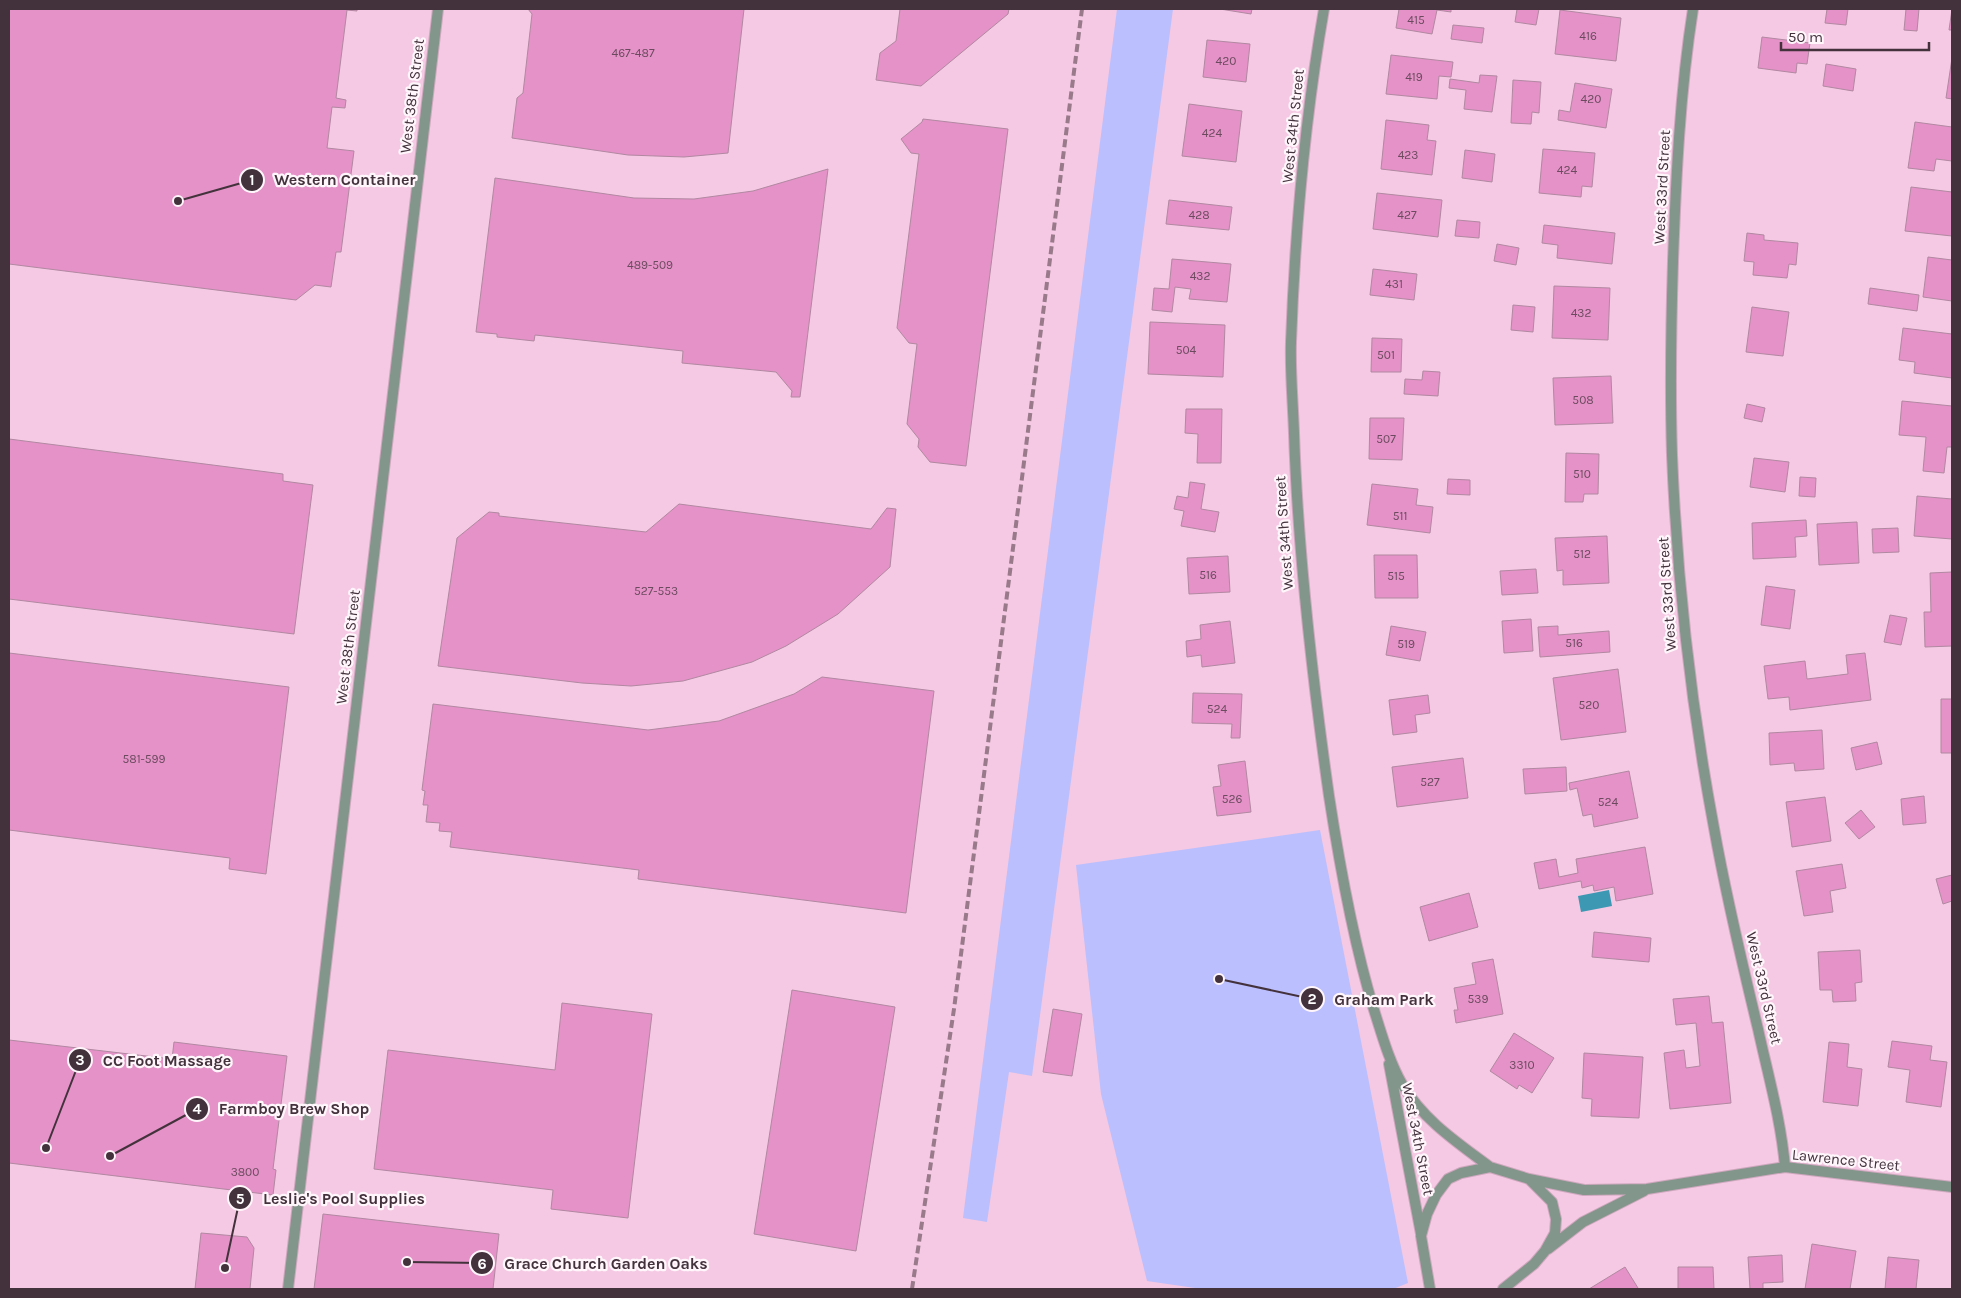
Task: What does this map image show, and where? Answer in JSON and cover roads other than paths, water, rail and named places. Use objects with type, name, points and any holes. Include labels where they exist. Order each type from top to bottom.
[{"type":"street","name":"West 38th Street","points":[[288,1289],[438,9]]},
{"type":"street","name":"West 34th Street","points":[[1324,9],[1314,66],[1306,137],[1291,344],[1297,518],[1315,700],[1338,859],[1364,977],[1386,1048],[1429,1288]]},
{"type":"street","name":"West 33rd Street","points":[[1692,9],[1679,127],[1672,313],[1672,456],[1682,589],[1689,672],[1714,830],[1782,1133],[1785,1168]]},
{"type":"street","name":"West 34th Street","points":[[1386,1048],[1402,1084],[1419,1107],[1442,1130],[1490,1167]]},
{"type":"street","name":"Lawrence Street","points":[[1490,1167],[1529,1180],[1584,1190],[1648,1189],[1785,1168],[1952,1187]]},
{"type":"street","points":[[1421,1236],[1427,1214],[1436,1195],[1448,1179],[1461,1172],[1490,1167]]},
{"type":"street","points":[[1503,1289],[1534,1264],[1545,1251],[1555,1233],[1556,1219],[1552,1202],[1529,1180]]},
{"type":"street","name":"Lawrence Street","points":[[1545,1251],[1583,1222],[1648,1189]]},
{"type":"railway","points":[[912,1289],[954,1009],[1082,9]]},
{"type":"place","name":"Western Container","points":[[178,201]]},
{"type":"place","name":"Graham Park","points":[[1219,979]]},
{"type":"place","name":"CC Foot Massage","points":[[46,1148]]},
{"type":"place","name":"Farmboy Brew Shop","points":[[110,1156]]},
{"type":"place","name":"Grace Church Garden Oaks","points":[[407,1262]]},
{"type":"place","name":"Leslie's Pool Supplies","points":[[225,1268]]}]
